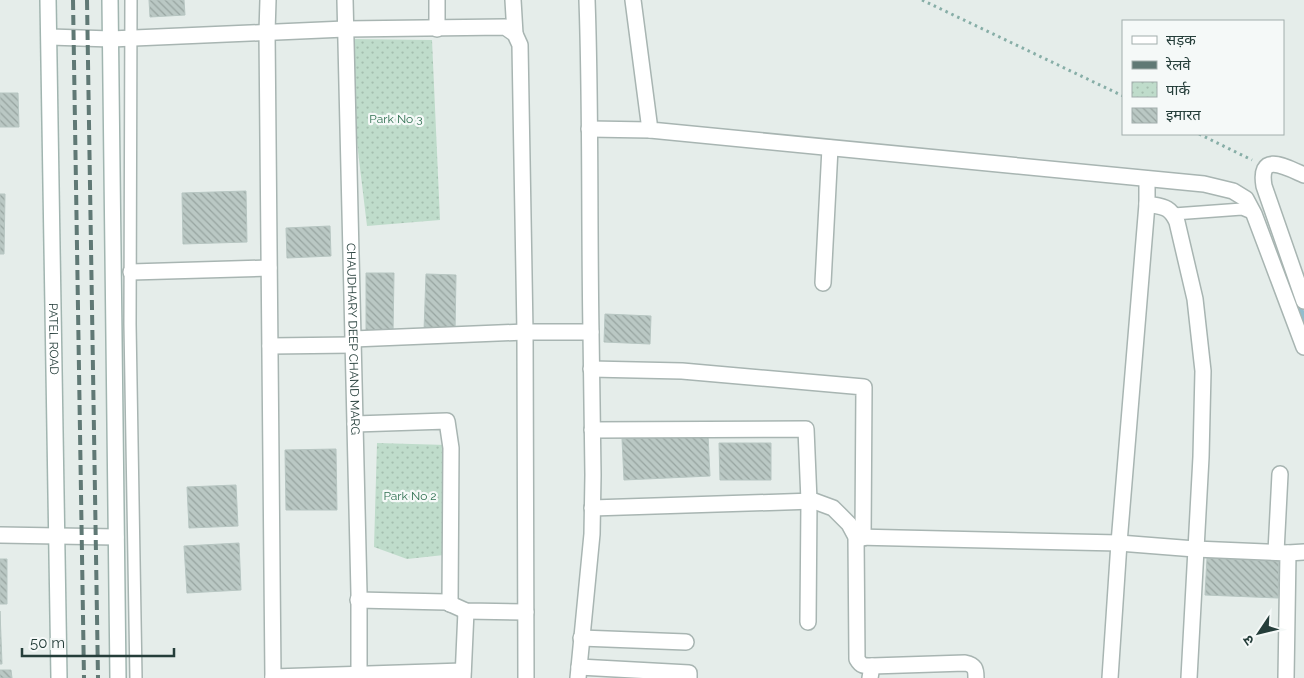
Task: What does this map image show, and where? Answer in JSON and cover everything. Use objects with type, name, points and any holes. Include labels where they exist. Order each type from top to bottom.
[{"type":"street","name":"PATEL ROAD","points":[[48,0],[59,678]]},
{"type":"street","points":[[110,0],[118,678]]},
{"type":"street","points":[[268,0],[273,677],[463,674],[466,611]]},
{"type":"street","name":"CHAUDHARY DEEP CHAND MARG","points":[[345,0],[359,676]]},
{"type":"street","points":[[437,0],[437,28]]},
{"type":"street","points":[[513,0],[515,34],[520,45],[525,332],[526,678]]},
{"type":"street","points":[[587,0],[590,129],[592,534],[579,673],[689,673],[690,678]]},
{"type":"street","points":[[633,0],[650,130]]},
{"type":"street","points":[[50,37],[111,39],[345,29],[505,27],[515,34]]},
{"type":"street","points":[[590,129],[650,130],[1204,184],[1233,191],[1246,198],[1254,214],[1304,348]]},
{"type":"street","points":[[823,283],[830,148]]},
{"type":"street","points":[[1304,175],[1280,164],[1272,164],[1266,167],[1262,176],[1304,301]]},
{"type":"street","points":[[1110,678],[1119,543],[1147,204],[1147,179]]},
{"type":"street","points":[[1147,204],[1166,207],[1174,214],[1177,222],[1196,299],[1203,371],[1201,457],[1189,678]]},
{"type":"street","points":[[130,272],[269,268]]},
{"type":"street","points":[[270,346],[525,332],[591,332]]},
{"type":"street","points":[[591,369],[682,371],[864,387],[857,659],[860,664],[871,672],[965,663],[974,666],[976,678]]},
{"type":"street","points":[[355,424],[448,421],[451,448],[450,604]]},
{"type":"street","points":[[592,430],[806,429],[809,501],[808,622]]},
{"type":"street","points":[[1280,474],[1286,678]]},
{"type":"street","points":[[592,508],[814,501],[833,508],[849,524],[859,538]]},
{"type":"street","points":[[0,535],[116,537]]},
{"type":"street","points":[[859,538],[1119,543],[1195,549],[1282,553],[1304,552]]},
{"type":"street","points":[[358,600],[446,602],[466,611],[526,612]]},
{"type":"street","points":[[582,638],[686,642]]},
{"type":"lane","points":[[131,0],[130,272],[136,678]]},
{"type":"lane","points":[[1174,214],[1242,209],[1254,214]]},
{"type":"path","points":[[922,0],[1122,96]]},
{"type":"path","points":[[1201,135],[1266,167]]},
{"type":"green space","name":"Park No 3","points":[[352,39],[432,40],[440,220],[367,226],[357,143]]},
{"type":"green space","name":"Park No 2","points":[[377,443],[447,445],[444,555],[407,559],[374,547]]},
{"type":"building","points":[[149,0],[184,0],[185,15],[150,17]]},
{"type":"building","points":[[0,93],[18,93],[19,127],[0,127]]},
{"type":"building","points":[[246,191],[247,242],[183,244],[182,193]]},
{"type":"building","points":[[0,194],[5,194],[4,254],[0,254]]},
{"type":"building","points":[[330,226],[331,256],[287,258],[286,228]]},
{"type":"building","points":[[366,273],[394,273],[393,334],[366,334]]},
{"type":"building","points":[[426,274],[456,275],[455,332],[424,331]]},
{"type":"building","points":[[605,314],[651,316],[650,344],[604,342]]},
{"type":"building","points":[[708,435],[710,476],[624,480],[622,439]]},
{"type":"building","points":[[719,443],[771,443],[771,480],[720,480]]},
{"type":"building","points":[[336,449],[337,510],[286,510],[285,450]]},
{"type":"building","points":[[236,485],[238,526],[189,528],[187,487]]},
{"type":"building","points":[[239,543],[241,590],[187,593],[184,546]]},
{"type":"building","points":[[1207,558],[1279,561],[1278,598],[1205,595]]},
{"type":"building","points":[[0,559],[7,559],[7,604],[0,604]]},
{"type":"building","points":[[0,611],[2,664],[0,664]]},
{"type":"building","points":[[0,670],[11,670],[12,678],[0,678]]},
{"type":"waterway","points":[[1297,300],[1304,320]]},
{"type":"railway","points":[[73,0],[84,678]]},
{"type":"railway","points":[[87,0],[98,678]]}]
